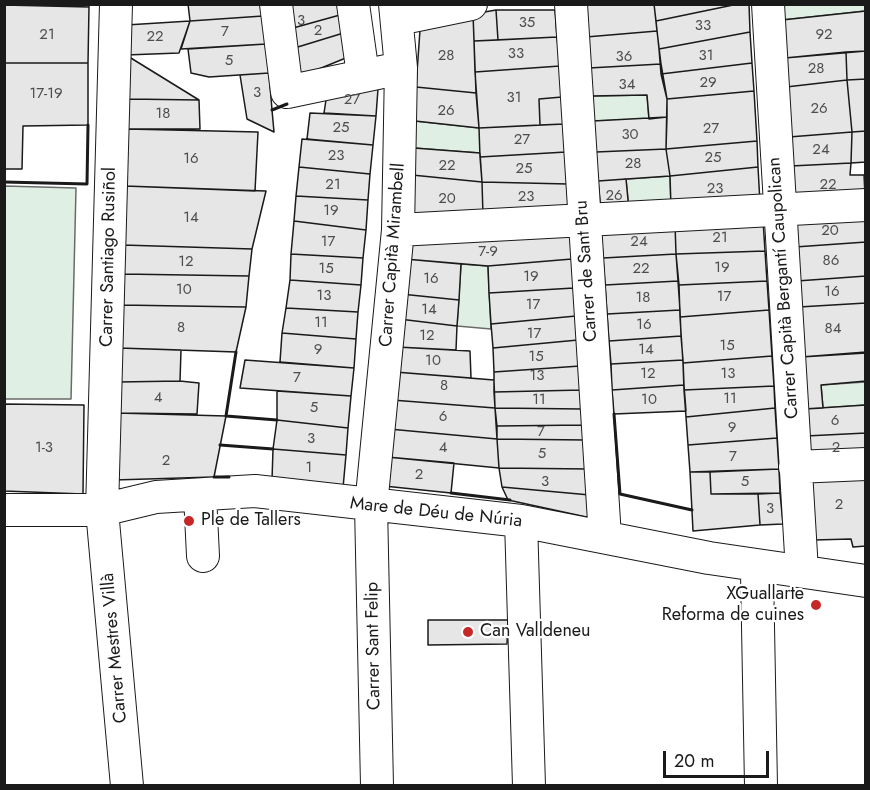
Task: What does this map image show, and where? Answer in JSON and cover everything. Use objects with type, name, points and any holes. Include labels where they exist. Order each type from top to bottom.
[{"type":"street","name":"Carrer Santiago Rusiñol","points":[[102,510],[116,4]]},
{"type":"street","points":[[276,4],[287,92],[401,68]]},
{"type":"street","points":[[352,4],[363,75]]},
{"type":"street","points":[[397,12],[471,4]]},
{"type":"street","name":"Carrer de Sant Bru","points":[[571,4],[605,537]]},
{"type":"street","name":"Carrer Capità Bergantí Caupolican","points":[[768,4],[778,211],[802,571]]},
{"type":"street","name":"Carrer Capità Mirambell","points":[[371,506],[398,230],[401,68],[397,12]]},
{"type":"street","points":[[398,230],[866,205]]},
{"type":"street","points":[[795,467],[866,464]]},
{"type":"street","name":"Mare de Déu de Núria","points":[[4,510],[102,510],[156,497],[255,491],[371,506],[521,521],[709,558],[866,581]]},
{"type":"street","points":[[200,495],[203,556]]},
{"type":"street","name":"Carrer Sant Felip","points":[[371,506],[377,786]]},
{"type":"street","name":"Carrer Mestres Villà","points":[[102,510],[127,786]]},
{"type":"street","points":[[521,521],[529,786]]},
{"type":"street","points":[[757,573],[761,786]]},
{"type":"green space","points":[[781,5],[865,5],[865,11],[782,20]]},
{"type":"green space","points":[[647,95],[649,119],[593,121],[591,96]]},
{"type":"green space","points":[[415,121],[480,128],[480,153],[414,148]]},
{"type":"green space","points":[[670,176],[671,207],[629,210],[626,179]]},
{"type":"green space","points":[[5,186],[76,188],[71,399],[5,399]]},
{"type":"green space","points":[[461,264],[488,266],[491,329],[457,326]]},
{"type":"green space","points":[[865,382],[865,405],[823,408],[821,385]]},
{"type":"building","points":[[6,4],[89,4],[89,7]]},
{"type":"building","points":[[188,4],[262,4],[263,16],[190,21]]},
{"type":"building","points":[[295,4],[346,4],[347,13],[286,30],[283,8]]},
{"type":"building","points":[[584,4],[654,4],[657,31],[586,37]]},
{"type":"building","points":[[654,4],[738,4],[656,21]]},
{"type":"building","points":[[738,4],[749,4],[750,32],[659,49],[656,21]]},
{"type":"building","points":[[4,5],[89,7],[88,63],[4,63]]},
{"type":"building","points":[[496,10],[498,40],[474,41],[473,14]]},
{"type":"building","points":[[496,10],[555,10],[557,37],[498,40]]},
{"type":"building","points":[[866,11],[866,51],[785,58],[782,20]]},
{"type":"building","points":[[347,13],[350,31],[288,50],[286,30]]},
{"type":"building","points":[[473,14],[476,93],[416,87],[420,30]]},
{"type":"building","points":[[263,16],[266,44],[181,49],[190,21]]},
{"type":"building","points":[[190,21],[179,53],[126,55],[126,25]]},
{"type":"building","points":[[350,31],[353,55],[292,80],[288,50]]},
{"type":"building","points":[[657,31],[661,64],[589,68],[586,37]]},
{"type":"building","points":[[750,32],[752,63],[661,74],[659,49]]},
{"type":"building","points":[[557,37],[560,66],[475,72],[474,41]]},
{"type":"building","points":[[266,44],[269,73],[209,77],[191,73],[188,49]]},
{"type":"building","points":[[866,51],[866,79],[847,80],[846,52]]},
{"type":"building","points":[[846,52],[847,80],[786,87],[785,58]]},
{"type":"building","points":[[126,55],[199,100],[128,99]]},
{"type":"building","points":[[4,63],[88,63],[88,125],[23,126],[22,169],[4,169]]},
{"type":"building","points":[[752,63],[754,91],[667,99],[661,74]]},
{"type":"building","points":[[661,64],[667,99],[667,117],[649,119],[647,95],[591,96],[589,68]]},
{"type":"building","points":[[560,66],[562,97],[539,99],[540,125],[479,128],[475,72]]},
{"type":"building","points":[[269,73],[274,132],[247,119],[240,75]]},
{"type":"building","points":[[379,75],[376,116],[324,113],[328,87]]},
{"type":"building","points":[[866,79],[866,131],[852,132],[847,80]]},
{"type":"building","points":[[847,80],[852,132],[789,137],[786,87]]},
{"type":"building","points":[[416,87],[476,93],[479,128],[415,121]]},
{"type":"building","points":[[754,91],[757,141],[666,149],[667,99]]},
{"type":"building","points":[[562,97],[564,124],[540,125],[539,99]]},
{"type":"building","points":[[128,99],[199,100],[200,129],[127,129]]},
{"type":"building","points":[[310,113],[376,116],[373,145],[307,139]]},
{"type":"building","points":[[667,117],[666,149],[596,152],[593,121]]},
{"type":"building","points":[[564,124],[566,152],[480,157],[479,128]]},
{"type":"building","points":[[127,129],[258,132],[255,191],[125,186]]},
{"type":"building","points":[[866,131],[866,162],[851,163],[852,132]]},
{"type":"building","points":[[852,132],[851,163],[791,166],[789,137]]},
{"type":"building","points":[[302,139],[373,145],[370,174],[299,167]]},
{"type":"building","points":[[757,141],[758,167],[670,176],[666,149]]},
{"type":"building","points":[[414,148],[480,153],[482,182],[412,175]]},
{"type":"building","points":[[666,149],[670,176],[598,181],[596,152]]},
{"type":"building","points":[[566,152],[568,184],[482,182],[480,157]]},
{"type":"building","points":[[851,163],[850,175],[864,175],[865,195],[793,197],[791,166]]},
{"type":"building","points":[[299,167],[370,174],[368,200],[296,196]]},
{"type":"building","points":[[758,167],[760,203],[671,207],[670,176]]},
{"type":"building","points":[[412,175],[482,182],[483,216],[410,220]]},
{"type":"building","points":[[626,179],[629,210],[601,211],[598,181]]},
{"type":"building","points":[[482,182],[568,184],[570,211],[483,216]]},
{"type":"building","points":[[125,186],[266,191],[252,249],[123,245]]},
{"type":"building","points":[[296,196],[368,200],[366,230],[294,221]]},
{"type":"building","points":[[866,214],[866,242],[795,247],[794,219]]},
{"type":"building","points":[[763,220],[765,251],[676,254],[675,224]]},
{"type":"building","points":[[294,221],[366,230],[363,258],[291,254]]},
{"type":"building","points":[[675,224],[676,254],[603,258],[601,229]]},
{"type":"building","points":[[570,230],[572,259],[488,266],[405,259],[406,244]]},
{"type":"building","points":[[866,242],[866,276],[797,281],[795,247]]},
{"type":"building","points":[[123,245],[252,249],[249,276],[122,274]]},
{"type":"building","points":[[765,251],[767,281],[679,285],[676,254]]},
{"type":"building","points":[[291,254],[363,258],[361,285],[290,280]]},
{"type":"building","points":[[676,254],[678,281],[605,285],[603,258]]},
{"type":"building","points":[[405,259],[461,264],[459,300],[401,294]]},
{"type":"building","points":[[572,259],[574,288],[489,293],[488,266]]},
{"type":"building","points":[[122,274],[249,276],[246,307],[120,305]]},
{"type":"building","points":[[866,276],[866,303],[799,307],[797,281]]},
{"type":"building","points":[[290,280],[361,285],[358,312],[286,308]]},
{"type":"building","points":[[678,281],[680,310],[607,314],[605,285]]},
{"type":"building","points":[[767,281],[769,310],[680,317],[679,285]]},
{"type":"building","points":[[574,288],[576,316],[491,324],[489,293]]},
{"type":"building","points":[[401,294],[459,300],[457,326],[399,319]]},
{"type":"building","points":[[866,303],[866,352],[801,357],[799,307]]},
{"type":"building","points":[[120,305],[246,307],[236,352],[119,348]]},
{"type":"building","points":[[286,308],[358,312],[356,339],[282,333]]},
{"type":"building","points":[[680,310],[681,336],[609,341],[607,314]]},
{"type":"building","points":[[769,310],[772,356],[683,363],[680,317]]},
{"type":"building","points":[[576,316],[578,340],[493,348],[491,324]]},
{"type":"building","points":[[399,319],[457,326],[456,350],[397,347]]},
{"type":"building","points":[[282,333],[356,339],[354,368],[280,362]]},
{"type":"building","points":[[681,336],[683,360],[611,364],[609,341]]},
{"type":"building","points":[[578,340],[580,366],[494,372],[493,348]]},
{"type":"building","points":[[397,347],[470,351],[471,378],[395,372]]},
{"type":"building","points":[[119,348],[181,350],[180,381],[118,382]]},
{"type":"building","points":[[866,353],[866,381],[821,385],[823,408],[804,409],[801,357]]},
{"type":"building","points":[[772,356],[774,386],[684,390],[683,363]]},
{"type":"building","points":[[245,360],[354,368],[351,396],[240,388]]},
{"type":"building","points":[[683,360],[684,385],[612,390],[611,364]]},
{"type":"building","points":[[580,366],[582,390],[494,392],[494,372]]},
{"type":"building","points":[[395,372],[494,380],[495,408],[392,400]]},
{"type":"building","points":[[118,382],[199,383],[197,414],[117,413]]},
{"type":"building","points":[[684,385],[686,411],[614,414],[612,390]]},
{"type":"building","points":[[774,386],[775,408],[686,417],[684,390]]},
{"type":"building","points":[[582,390],[583,409],[495,408],[494,392]]},
{"type":"building","points":[[277,391],[351,396],[348,428],[277,420]]},
{"type":"building","points":[[392,400],[495,408],[497,439],[389,429]]},
{"type":"building","points":[[4,404],[84,405],[83,494],[4,491]]},
{"type":"building","points":[[866,405],[866,433],[806,436],[804,409]]},
{"type":"building","points":[[495,408],[583,409],[584,425],[497,426]]},
{"type":"building","points":[[775,408],[777,438],[688,445],[686,417]]},
{"type":"building","points":[[117,413],[226,416],[214,477],[114,480]]},
{"type":"building","points":[[277,420],[348,428],[346,455],[273,449]]},
{"type":"building","points":[[584,425],[586,440],[497,439],[497,426]]},
{"type":"building","points":[[389,429],[497,439],[499,468],[387,457]]},
{"type":"building","points":[[866,433],[866,461],[808,464],[806,436]]},
{"type":"building","points":[[777,438],[779,469],[690,472],[688,445]]},
{"type":"building","points":[[497,439],[586,440],[588,469],[499,468]]},
{"type":"building","points":[[273,449],[346,455],[343,488],[272,480]]},
{"type":"building","points":[[387,457],[454,463],[451,493],[384,486]]},
{"type":"building","points":[[499,468],[588,469],[590,495],[502,487]]},
{"type":"building","points":[[779,469],[780,493],[711,494],[710,472]]},
{"type":"building","points":[[866,469],[866,546],[853,547],[851,539],[814,540],[809,472]]},
{"type":"building","points":[[690,472],[710,472],[711,494],[758,494],[760,525],[693,531]]},
{"type":"building","points":[[502,487],[590,495],[591,518],[508,500]]},
{"type":"building","points":[[780,493],[783,524],[760,525],[758,494]]},
{"type":"building","name":"Can Valldeneu","points":[[428,620],[508,620],[507,644],[428,645]]},
{"type":"wall","points":[[272,110],[287,104]]},
{"type":"wall","points":[[4,182],[87,184],[88,125]]},
{"type":"wall","points":[[236,352],[226,416],[277,420]]},
{"type":"wall","points":[[614,414],[620,494],[692,510]]},
{"type":"wall","points":[[220,445],[273,449]]},
{"type":"wall","points":[[214,477],[229,477]]},
{"type":"wall","points":[[451,493],[510,500]]},
{"type":"place","name":"Ple de Tallers","points":[[189,521]]},
{"type":"place","name":"XGuallarte Reforma de cuines","points":[[816,605]]},
{"type":"place","name":"Can Valldeneu","points":[[468,632]]}]
